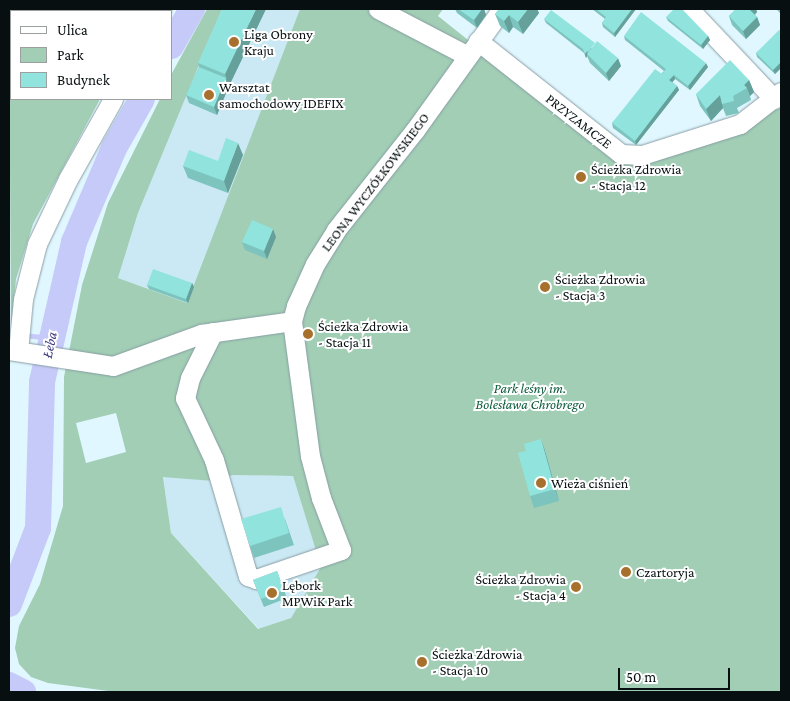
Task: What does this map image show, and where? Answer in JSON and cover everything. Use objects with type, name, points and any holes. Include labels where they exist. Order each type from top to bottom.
[{"type":"street","points":[[378,9],[466,55]]},
{"type":"street","name":"LEONA WYCZÓŁKOWSKIEGO","points":[[292,321],[315,264],[336,230],[415,130],[466,55],[502,9]]},
{"type":"street","name":"PRZYZAMCZE","points":[[478,40],[621,154],[642,155],[740,124],[778,96],[688,9]]},
{"type":"street","points":[[112,100],[68,178],[37,244],[23,299],[17,343],[74,360],[113,366],[155,348],[213,332],[292,321],[310,456],[321,498],[341,550],[256,579],[248,576],[214,460],[185,398],[190,378],[213,332]]},
{"type":"shaded area","points":[[221,9],[300,9],[188,303],[118,278],[138,213]]},
{"type":"shaded area","points":[[233,475],[293,476],[321,567],[291,618],[259,629],[171,533],[163,476],[213,481]]},
{"type":"green space","points":[[9,9],[148,9],[10,10],[10,100],[99,100],[33,224],[16,279],[11,327]]},
{"type":"green space","name":"Park leśny im. Bolesława Chrobrego","points":[[207,9],[222,9],[138,213],[118,278],[187,303],[300,9],[443,9],[438,16],[622,163],[740,128],[763,119],[781,103],[781,692],[116,692],[48,683],[31,677],[19,664],[15,648],[19,626],[40,584],[63,506],[64,377],[82,285],[108,203],[160,100],[172,100],[172,73]],"holes":[[[116,413],[126,452],[86,463],[76,423]],[[233,475],[293,476],[321,567],[291,618],[258,629],[171,533],[163,477],[213,481]]]},
{"type":"building","name":"Liga Obrony Kraju","points":[[222,9],[256,9],[225,74],[198,63]]},
{"type":"building","points":[[458,9],[482,9],[474,20]]},
{"type":"building","points":[[499,9],[528,9],[518,22],[509,15],[504,21],[495,14]]},
{"type":"building","points":[[596,9],[632,9],[614,33],[602,23],[606,17]]},
{"type":"building","points":[[674,9],[682,9],[708,36],[701,45],[666,17]]},
{"type":"building","points":[[736,9],[749,9],[757,17],[743,31],[729,16]]},
{"type":"building","points":[[551,10],[595,43],[588,52],[585,54],[583,49],[544,19]]},
{"type":"building","points":[[641,12],[706,63],[688,86],[674,75],[669,80],[677,86],[635,141],[612,123],[655,69],[662,74],[666,69],[624,36]]},
{"type":"building","points":[[779,30],[781,32],[781,62],[773,70],[756,53]]},
{"type":"building","points":[[597,41],[618,58],[606,73],[587,54]]},
{"type":"building","points":[[730,60],[749,80],[744,85],[747,88],[733,96],[734,101],[722,104],[720,95],[706,109],[696,94]]},
{"type":"building","name":"Warsztat samochodowy IDEFIX","points":[[199,67],[226,78],[214,107],[186,95]]},
{"type":"building","points":[[226,138],[238,143],[224,181],[183,166],[189,150],[218,161]]},
{"type":"building","points":[[252,220],[273,229],[264,251],[242,242]]},
{"type":"building","points":[[153,269],[192,283],[186,299],[147,285]]},
{"type":"building","name":"Wieża ciśnień","points":[[541,439],[555,489],[530,496],[518,453],[526,451],[524,444]]},
{"type":"building","points":[[281,507],[289,533],[250,546],[241,519]]},
{"type":"building","points":[[277,571],[284,590],[261,599],[253,580]]},
{"type":"waterway","name":"Łeba","points":[[172,44],[192,9]]},
{"type":"waterway","name":"Łeba","points":[[9,604],[38,528],[42,382],[74,242],[114,148],[141,100]]},
{"type":"waterway","points":[[23,335],[52,338]]},
{"type":"waterway","name":"Łeba","points":[[9,685],[23,692]]},
{"type":"place","name":"Liga Obrony Kraju","points":[[234,42]]},
{"type":"place","name":"Warsztat samochodowy IDEFIX","points":[[209,95]]},
{"type":"place","name":"Ścieżka Zdrowia - Stacja 12","points":[[581,177]]},
{"type":"place","name":"Ścieżka Zdrowia - Stacja 3","points":[[545,287]]},
{"type":"place","name":"Ścieżka Zdrowia - Stacja 11","points":[[308,334]]},
{"type":"place","name":"Wieża ciśnień","points":[[541,483]]},
{"type":"place","name":"Czartoryja","points":[[626,572]]},
{"type":"place","name":"Ścieżka Zdrowia - Stacja 4","points":[[576,587]]},
{"type":"place","name":"Lębork MPWiK Park","points":[[272,593]]},
{"type":"place","name":"Ścieżka Zdrowia - Stacja 10","points":[[422,662]]}]
